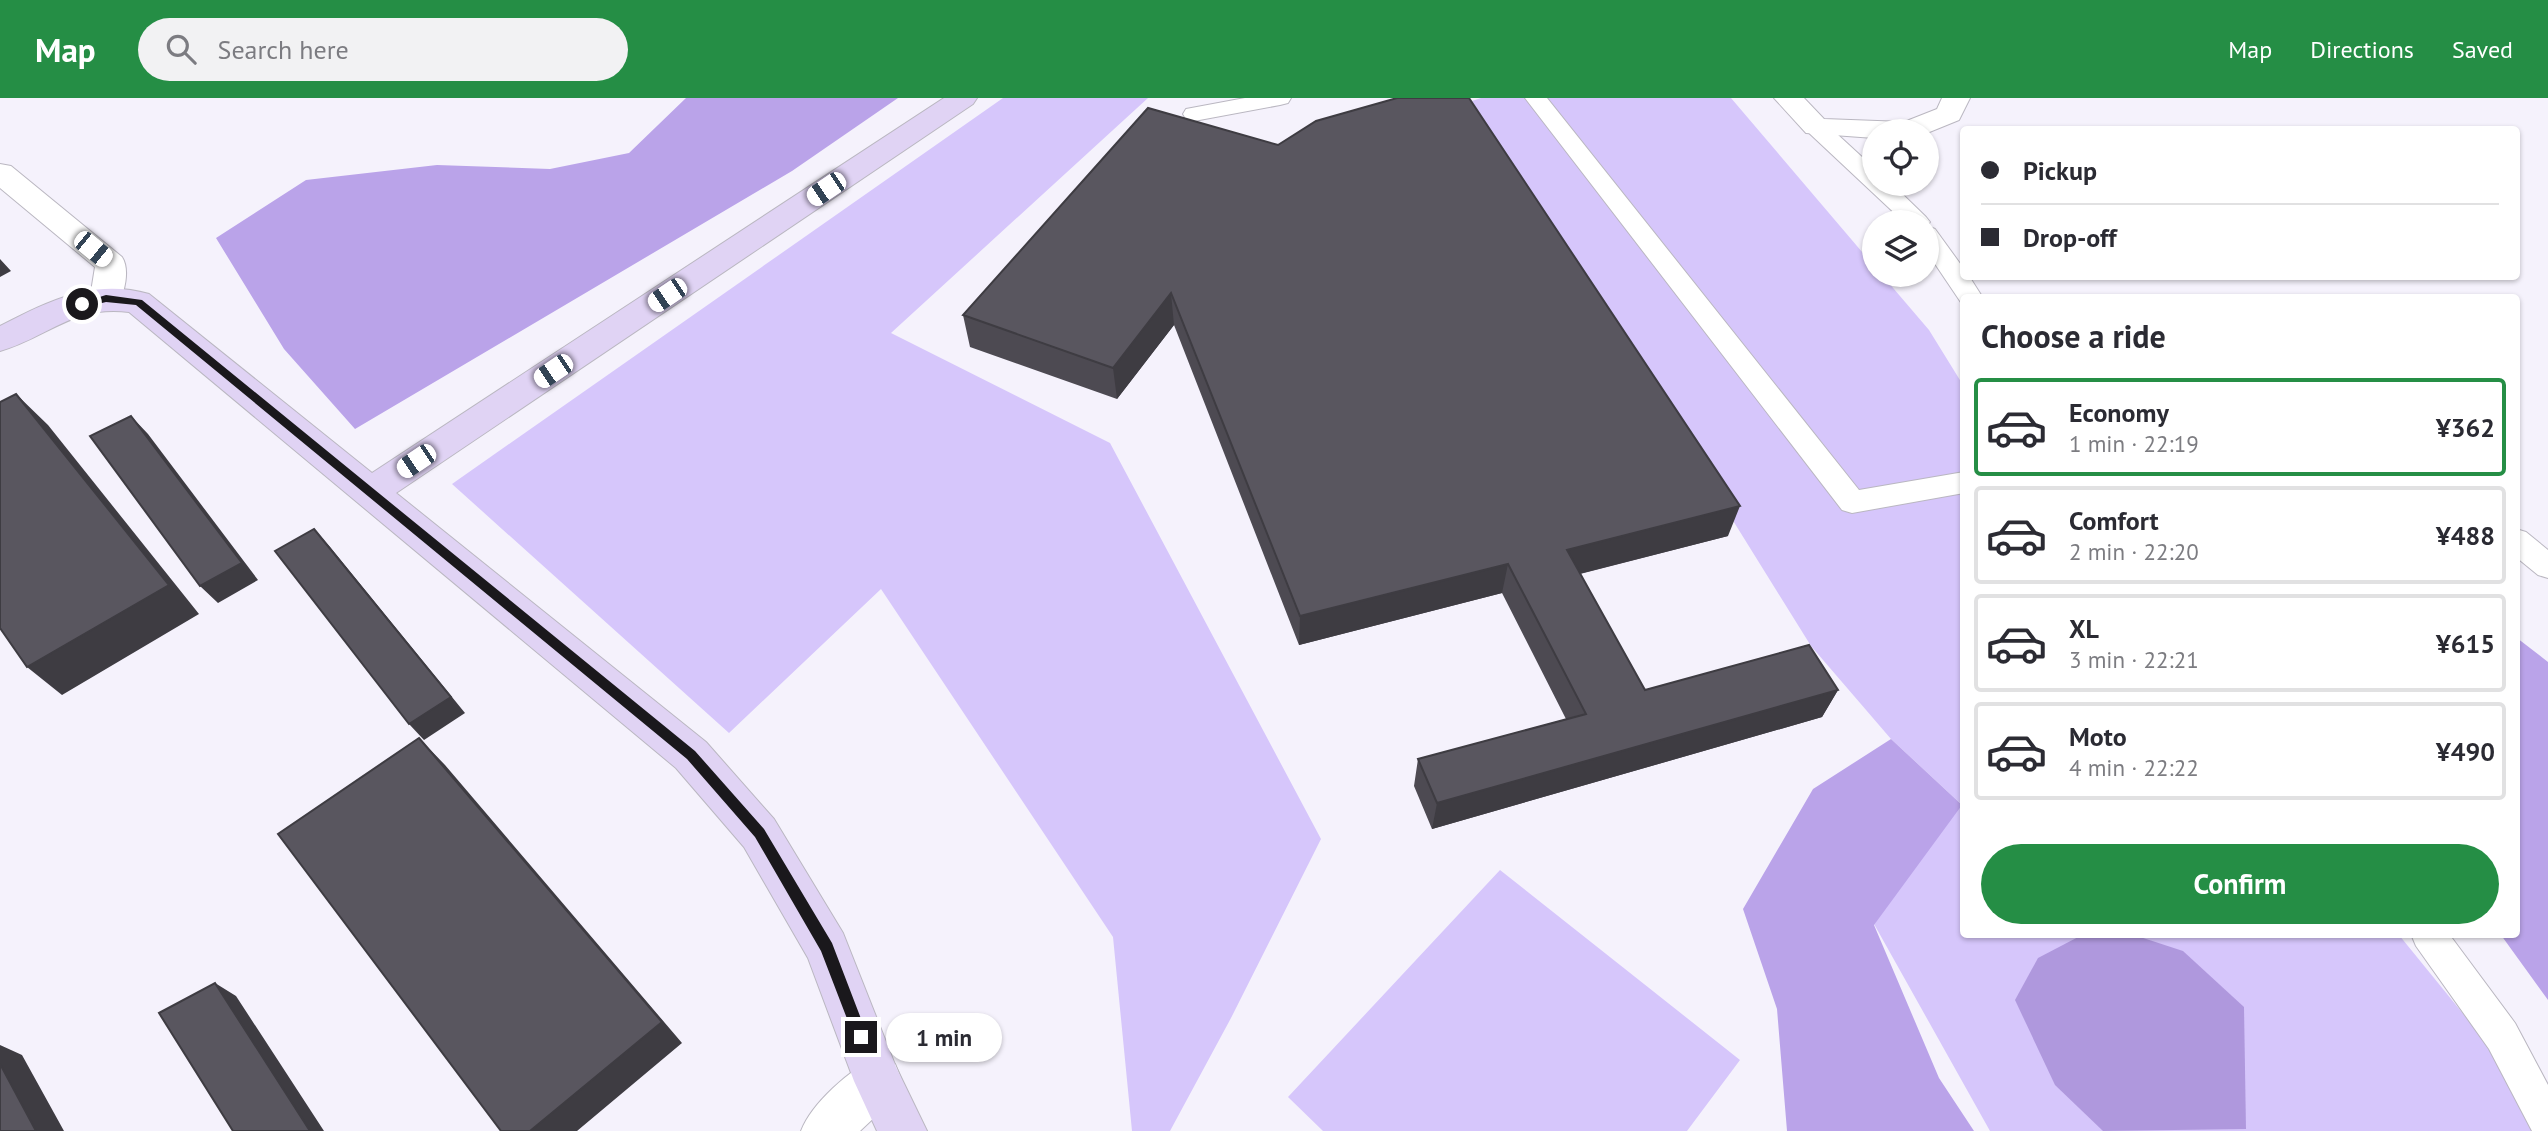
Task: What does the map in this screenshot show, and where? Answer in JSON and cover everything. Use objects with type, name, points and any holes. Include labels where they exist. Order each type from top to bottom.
[{"type":"street","points":[[371,492],[963,98]]},
{"type":"street","points":[[1787,98],[1816,127],[1907,131],[1949,114],[1956,98]]},
{"type":"street","points":[[0,173],[111,264],[106,298]]},
{"type":"street","points":[[0,340],[59,310],[106,298],[138,302],[691,755],[759,833],[827,948],[878,1081],[903,1131]]},
{"type":"street","points":[[825,1131],[878,1081]]},
{"type":"lane","points":[[1194,114],[1280,98]]},
{"type":"lane","points":[[1536,98],[1852,502],[1960,483]]},
{"type":"lane","points":[[1816,127],[1862,169]]},
{"type":"lane","points":[[1891,196],[1906,210]]},
{"type":"lane","points":[[1939,251],[1968,294]]},
{"type":"lane","points":[[2520,543],[2548,567]]},
{"type":"lane","points":[[2431,938],[2502,1036],[2548,1123]]},
{"type":"shaded area","points":[[686,98],[898,98],[792,171],[355,429],[284,349],[216,238],[306,180],[437,165],[550,169],[629,153]]},
{"type":"shaded area","points":[[1003,98],[1148,98],[891,333],[1110,443],[1321,839],[1231,1018],[1170,1131],[1132,1131],[1113,937],[881,589],[729,733],[452,484]]},
{"type":"shaded area","points":[[1481,98],[1731,98],[1862,252],[1862,287],[1892,287],[1929,330],[1960,380],[1960,803],[1891,739],[1811,646],[1472,101]]},
{"type":"shaded area","points":[[2520,640],[2548,662],[2548,1000],[2503,938],[2520,938]]},
{"type":"shaded area","points":[[1891,739],[1960,803],[1960,808],[1874,925],[1939,1078],[1974,1131],[1787,1131],[1777,1009],[1743,909],[1813,789]]},
{"type":"shaded area","points":[[1960,805],[1960,938],[2401,938],[2548,1118],[2548,1131],[1990,1131],[1874,924]]},
{"type":"shaded area","points":[[1500,870],[1740,1060],[1687,1131],[1323,1131],[1288,1097]]},
{"type":"shaded area","points":[[2076,938],[2143,938],[2183,951],[2244,1007],[2246,1129],[2103,1131],[2055,1085],[2015,1000],[2038,958]]},
{"type":"building","points":[[1397,98],[1469,98],[1740,506],[1567,550],[1645,690],[1809,645],[1838,690],[1437,803],[1418,759],[1586,714],[1508,564],[1300,616],[1171,293],[1113,368],[963,315],[1148,108],[1278,145],[1316,121]]},
{"type":"building","points":[[16,394],[169,585],[27,667],[0,628],[0,402]]},
{"type":"building","points":[[131,416],[242,563],[200,586],[90,436]]},
{"type":"building","points":[[314,529],[451,697],[409,724],[275,551]]},
{"type":"building","points":[[419,738],[662,1022],[530,1131],[501,1131],[278,834]]},
{"type":"building","points":[[215,983],[310,1131],[233,1131],[159,1013]]},
{"type":"building","points":[[0,1064],[36,1131],[0,1131]]},
{"type":"route","points":[[82,304],[106,298],[138,302],[691,755],[759,833],[827,948],[861,1037]]}]
